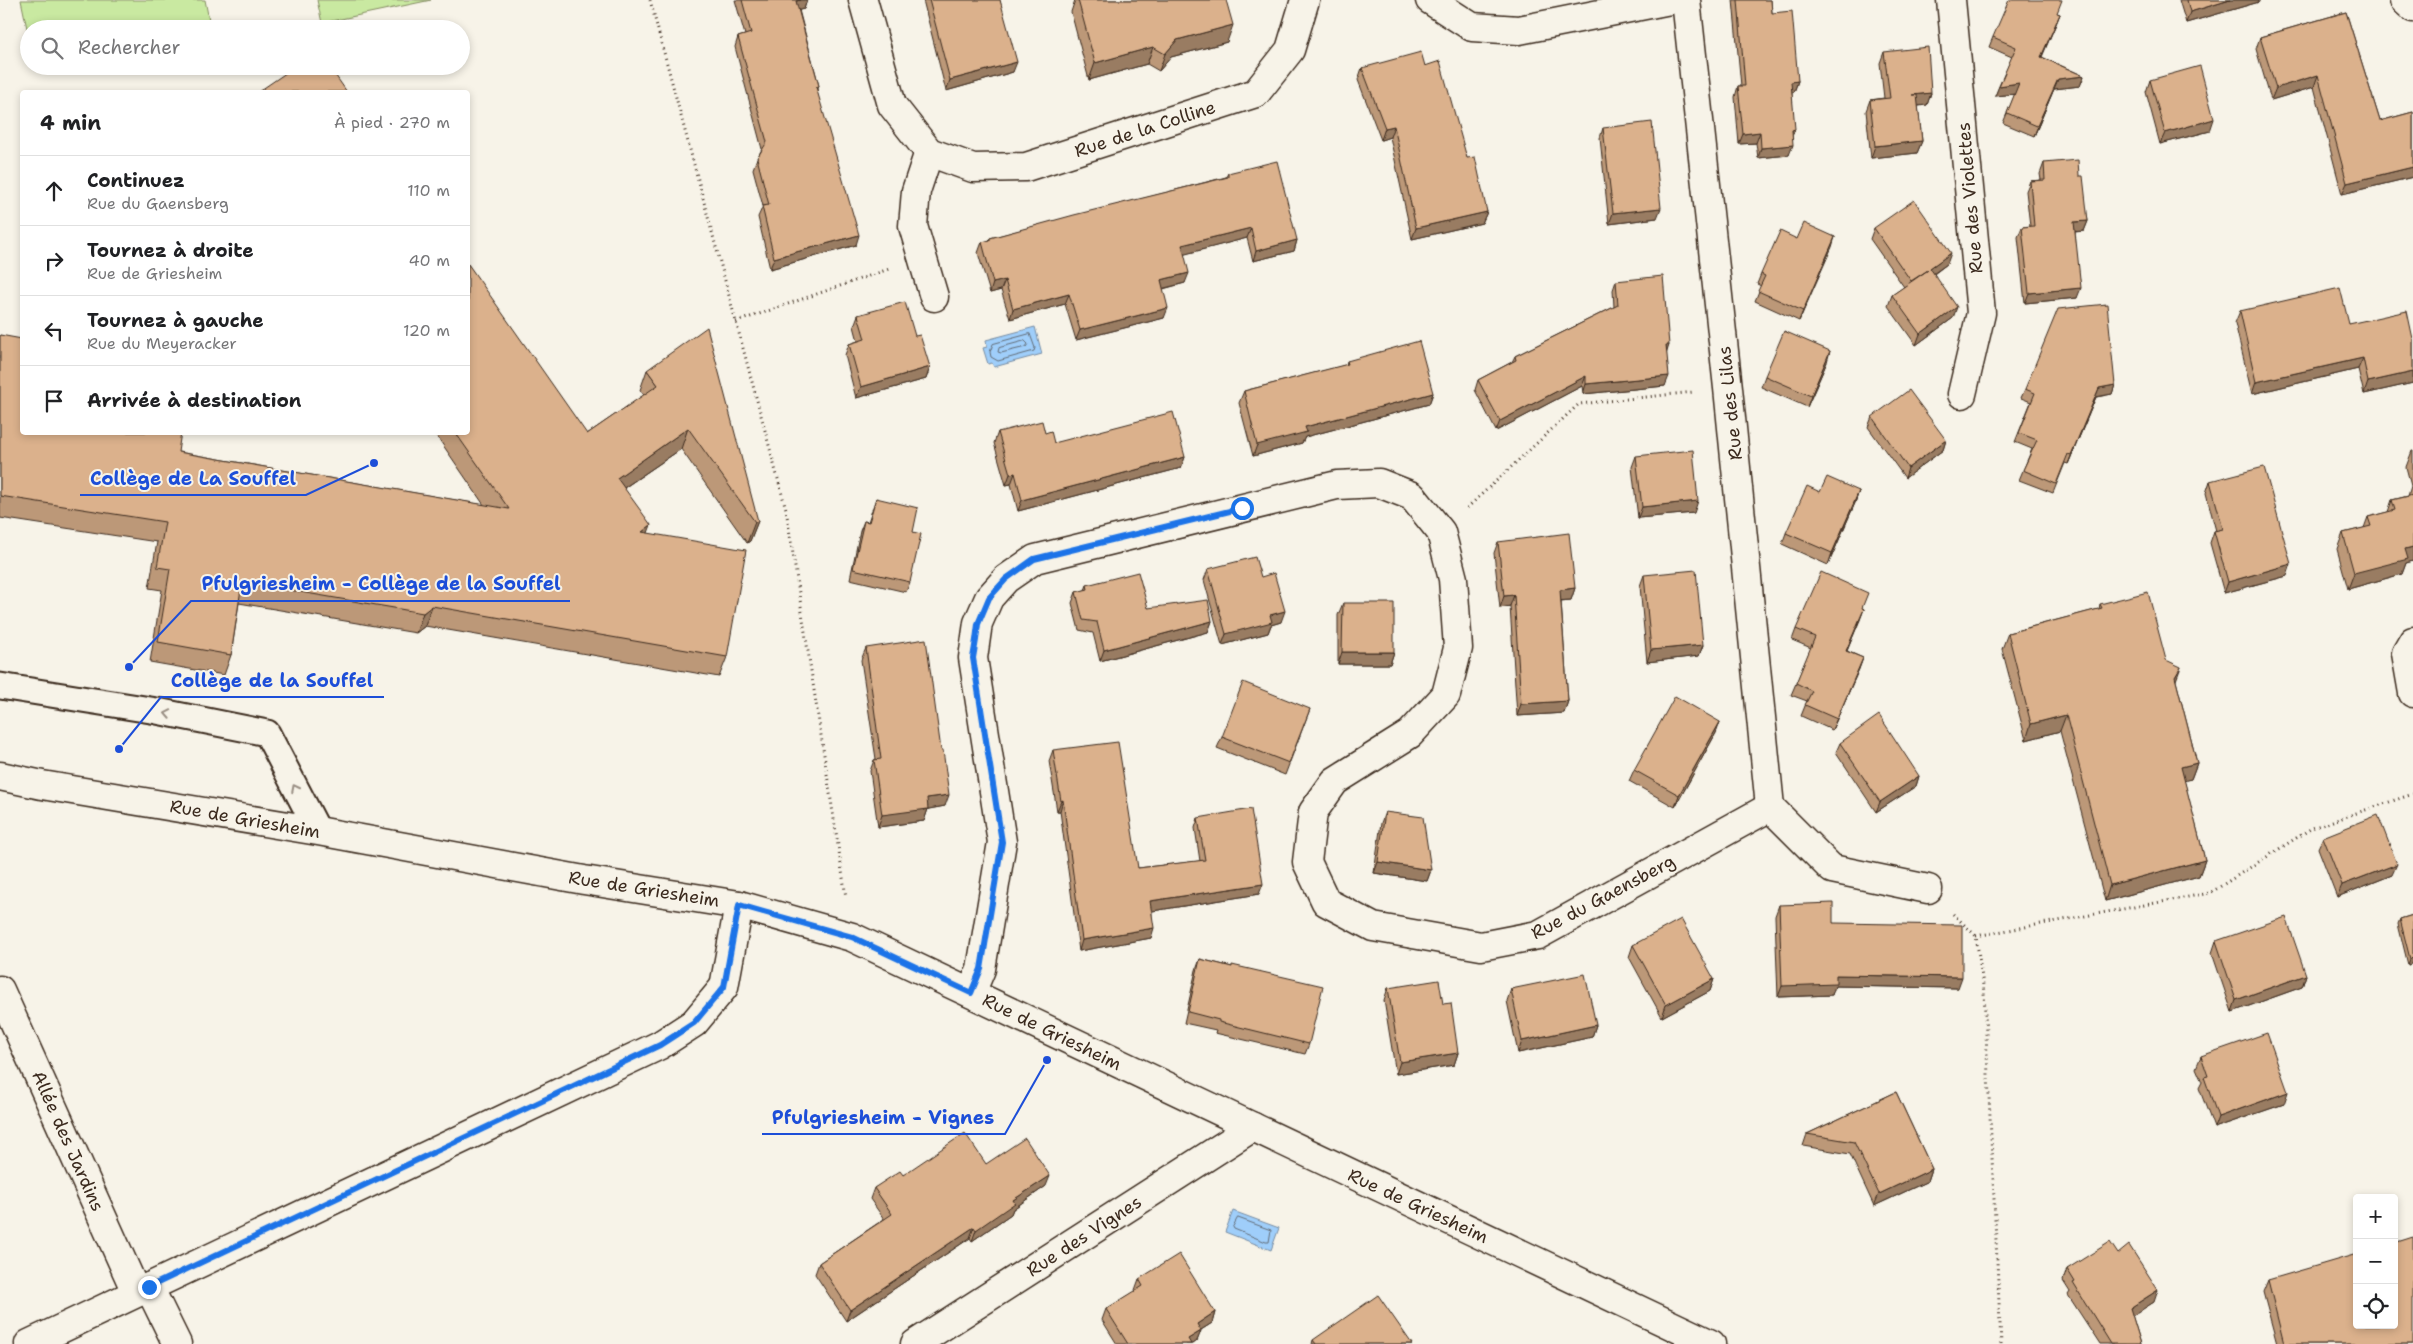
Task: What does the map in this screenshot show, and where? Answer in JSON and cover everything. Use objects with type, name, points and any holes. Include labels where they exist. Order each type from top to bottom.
[{"type":"street","points":[[863,0],[892,105],[929,152],[916,191],[913,226],[934,297]]},
{"type":"street","name":"Rue de la Colline","points":[[929,152],[973,168],[1026,167],[1256,93],[1290,50],[1305,0]]},
{"type":"street","points":[[1430,0],[1472,27],[1519,30],[1670,0]]},
{"type":"street","name":"Rue des Lilas","points":[[1686,0],[1728,388],[1770,807]]},
{"type":"street","name":"Rue des Violettes","points":[[1951,0],[1981,313],[1962,394]]},
{"type":"street","points":[[2404,0],[2413,8]]},
{"type":"street","name":"Rue du Gaensberg","points":[[971,993],[981,969],[1002,842],[973,658],[978,624],[989,598],[1006,579],[1034,559],[1337,484],[1379,483],[1412,496],[1440,532],[1453,579],[1458,648],[1446,695],[1410,734],[1335,781],[1313,812],[1307,862],[1326,902],[1373,927],[1481,946],[1538,935],[1770,807]]},
{"type":"street","points":[[2413,640],[2406,653],[2413,693]]},
{"type":"street","name":"Rue de Griesheim","points":[[0,776],[42,785],[739,905],[852,937],[1712,1344]]},
{"type":"street","points":[[1770,807],[1832,869],[1928,889]]},
{"type":"street","points":[[29,1344],[660,1045],[694,1023],[724,987],[739,905]]},
{"type":"street","name":"Allée des Jardins","points":[[0,990],[143,1290],[177,1344]]},
{"type":"street","name":"Rue des Vignes","points":[[915,1344],[1253,1127]]},
{"type":"lane","points":[[0,686],[157,711],[267,733],[318,831]]},
{"type":"path","points":[[650,0],[786,509],[852,937]]},
{"type":"path","points":[[736,322],[923,257]]},
{"type":"path","points":[[1440,532],[1579,404],[1728,388]]},
{"type":"path","points":[[2001,1344],[1984,992],[1976,936],[2210,893],[2312,828],[2413,794]]},
{"type":"green space","points":[[21,0],[205,0],[209,20],[25,20]]},
{"type":"green space","points":[[317,0],[431,0],[336,20],[321,20]]},
{"type":"water","points":[[1035,327],[1042,354],[994,367],[992,363],[988,364],[983,348],[987,347],[986,340]]},
{"type":"water","points":[[1233,1211],[1279,1228],[1271,1250],[1225,1232]]},
{"type":"building","points":[[742,0],[801,0],[796,1],[819,86],[816,87],[859,235],[774,258],[762,206],[769,205],[757,158],[767,142],[738,37],[751,33]]},
{"type":"building","points":[[929,0],[1000,0],[1017,62],[950,80]]},
{"type":"building","points":[[1078,0],[1226,0],[1233,25],[1177,40],[1165,54],[1153,47],[1095,63]]},
{"type":"building","points":[[1738,0],[1771,0],[1772,13],[1792,11],[1798,81],[1791,82],[1795,129],[1792,130],[1793,145],[1761,148],[1760,132],[1743,134],[1738,86],[1745,86]]},
{"type":"building","points":[[2009,0],[2062,0],[2057,13],[2060,14],[2041,57],[2084,76],[2058,79],[2037,126],[2007,113],[2019,83],[1999,86],[2016,47],[1993,37]]},
{"type":"building","points":[[2187,0],[2230,0],[2190,12]]},
{"type":"building","points":[[2346,12],[2380,121],[2413,112],[2413,167],[2347,183],[2318,75],[2276,88],[2260,37]]},
{"type":"building","points":[[1928,47],[1931,93],[1912,95],[1917,95],[1922,141],[1875,146],[1870,100],[1890,98],[1884,52]]},
{"type":"building","points":[[1421,52],[1425,66],[1440,61],[1467,158],[1475,157],[1487,212],[1416,228],[1394,126],[1385,128],[1362,68]]},
{"type":"building","points":[[2200,66],[2214,119],[2165,133],[2150,80]]},
{"type":"building","points":[[283,75],[335,75],[346,90],[261,90]]},
{"type":"building","points":[[1652,122],[1661,208],[1613,213],[1603,128]]},
{"type":"building","points":[[2078,160],[2079,176],[2083,176],[2088,221],[2074,222],[2081,288],[2029,293],[2022,227],[2034,226],[2030,181],[2045,180],[2044,163]]},
{"type":"building","points":[[1277,161],[1297,240],[1256,251],[1251,228],[1182,245],[1189,273],[1161,280],[1168,308],[1080,330],[1069,294],[1013,309],[1005,280],[993,283],[982,242],[990,240],[990,238],[1228,177],[1228,173]]},
{"type":"building","points":[[1914,200],[1951,253],[1930,268],[1957,307],[1920,334],[1892,295],[1928,270],[1911,281],[1874,228]]},
{"type":"building","points":[[1804,223],[1835,237],[1803,311],[1758,291],[1765,276],[1761,274],[1780,231],[1797,239]]},
{"type":"building","points":[[470,267],[587,434],[658,385],[647,370],[707,327],[758,521],[755,522],[688,428],[617,478],[651,525],[642,532],[746,550],[727,657],[432,606],[423,613],[242,582],[231,655],[158,642],[170,569],[157,567],[165,522],[0,496],[0,335],[20,339],[20,435],[181,435],[178,452],[509,509],[457,435],[470,435]]},
{"type":"building","points":[[1663,276],[1669,345],[1666,345],[1669,376],[1586,384],[1586,376],[1500,421],[1478,380],[1516,360],[1515,356],[1618,305],[1616,281]]},
{"type":"building","points":[[2340,288],[2349,324],[2407,311],[2413,339],[2413,372],[2368,382],[2363,358],[2256,382],[2240,311]]},
{"type":"building","points":[[905,302],[915,336],[920,335],[930,367],[861,387],[849,344],[865,339],[858,315]]},
{"type":"building","points":[[2107,304],[2115,385],[2099,388],[2071,455],[2068,454],[2056,484],[2023,470],[2037,440],[2019,433],[2035,393],[2025,389],[2058,309]]},
{"type":"building","points":[[1784,331],[1830,351],[1811,396],[1765,376]]},
{"type":"building","points":[[1419,341],[1433,393],[1305,427],[1307,432],[1257,445],[1244,391],[1348,364],[1347,361]]},
{"type":"building","points":[[1909,390],[1946,440],[1908,468],[1872,417]]},
{"type":"building","points":[[1173,412],[1185,457],[1022,500],[1015,473],[1010,474],[998,432],[1042,421],[1045,433],[1051,431],[1054,443]]},
{"type":"building","points":[[1693,450],[1698,501],[1642,507],[1636,456]]},
{"type":"building","points":[[2264,467],[2291,564],[2228,582],[2214,531],[2223,529],[2210,481]]},
{"type":"building","points":[[1827,477],[1859,491],[1832,553],[1786,533],[1807,486],[1820,492]]},
{"type":"building","points":[[2413,495],[2413,547],[2405,549],[2408,559],[2354,573],[2343,533],[2371,526],[2368,517],[2395,510],[2392,500]]},
{"type":"building","points":[[876,498],[918,508],[913,532],[921,534],[910,582],[853,569],[864,521],[869,522]]},
{"type":"building","points":[[1569,533],[1575,588],[1560,590],[1568,701],[1521,704],[1514,595],[1504,596],[1498,542]]},
{"type":"building","points":[[1255,557],[1261,577],[1274,573],[1285,611],[1270,615],[1272,622],[1226,634],[1208,569]]},
{"type":"building","points":[[1696,570],[1703,645],[1651,650],[1644,575]]},
{"type":"building","points":[[1138,572],[1148,608],[1208,600],[1212,621],[1104,650],[1097,622],[1083,620],[1076,592],[1088,589],[1087,585]]},
{"type":"building","points":[[1821,572],[1868,593],[1862,608],[1864,609],[1846,651],[1863,658],[1837,719],[1805,705],[1812,691],[1796,683],[1815,637],[1796,629]]},
{"type":"building","points":[[2148,592],[2166,660],[2181,667],[2175,677],[2197,763],[2181,767],[2205,860],[2110,885],[2066,715],[2031,724],[2008,633],[2102,608],[2100,604]]},
{"type":"building","points":[[1343,603],[1394,603],[1394,652],[1342,652]]},
{"type":"building","points":[[926,639],[949,795],[927,798],[928,809],[882,815],[874,760],[881,759],[866,648]]},
{"type":"building","points":[[1243,682],[1310,709],[1289,763],[1222,737]]},
{"type":"building","points":[[1675,696],[1720,722],[1679,795],[1634,770]]},
{"type":"building","points":[[1879,715],[1919,776],[1880,802],[1840,743]]},
{"type":"building","points":[[1118,742],[1138,868],[1205,860],[1198,818],[1251,809],[1263,884],[1150,901],[1154,928],[1082,940],[1063,800],[1061,801],[1053,750]]},
{"type":"building","points":[[1385,812],[1423,817],[1431,870],[1378,862]]},
{"type":"building","points":[[2378,815],[2397,864],[2342,885],[2323,837]]},
{"type":"building","points":[[1833,903],[1833,923],[1962,925],[1962,977],[1836,975],[1836,984],[1782,986],[1779,905]]},
{"type":"building","points":[[2413,915],[2413,958],[2410,959],[2400,919]]},
{"type":"building","points":[[2286,917],[2306,975],[2236,1000],[2216,941]]},
{"type":"building","points":[[1681,919],[1714,979],[1666,1005],[1633,945]]},
{"type":"building","points":[[1200,959],[1323,986],[1309,1044],[1219,1022],[1219,1020],[1188,1012]]},
{"type":"building","points":[[1585,974],[1596,1025],[1522,1041],[1511,989]]},
{"type":"building","points":[[1439,980],[1443,1004],[1451,1003],[1458,1053],[1400,1062],[1388,988]]},
{"type":"building","points":[[2267,1033],[2288,1092],[2218,1117],[2204,1077],[2208,1076],[2201,1056]]},
{"type":"building","points":[[1896,1092],[1932,1169],[1879,1194],[1854,1142],[1807,1134]]},
{"type":"building","points":[[965,1133],[986,1164],[1025,1138],[1050,1176],[1013,1200],[1015,1203],[976,1230],[974,1227],[850,1310],[819,1263],[892,1214],[874,1188],[900,1171],[903,1175]]},
{"type":"building","points":[[2413,1237],[2413,1344],[2284,1344],[2268,1280],[2353,1255],[2353,1329],[2398,1329],[2398,1242]]},
{"type":"building","points":[[2110,1242],[2118,1254],[2129,1245],[2158,1290],[2130,1308],[2141,1344],[2111,1344],[2073,1283],[2075,1282],[2067,1269]]},
{"type":"building","points":[[1179,1254],[1215,1312],[1197,1324],[1201,1331],[1188,1339],[1191,1344],[1128,1344],[1106,1309],[1143,1286],[1139,1279]]},
{"type":"building","points":[[1378,1295],[1412,1344],[1316,1344],[1313,1340]]},
{"type":"place","name":"Collège de La Souffel","points":[[374,463]]},
{"type":"place","name":"Pfulgriesheim - Collège de la Souffel","points":[[129,667]]},
{"type":"place","name":"Collège de la Souffel","points":[[119,749]]},
{"type":"place","name":"Pfulgriesheim - Vignes","points":[[1047,1060]]},
{"type":"route","points":[[149,1287],[660,1045],[694,1023],[724,987],[739,905],[852,937],[971,993],[981,969],[1002,842],[973,658],[978,624],[989,598],[1006,579],[1034,559],[1242,508]]}]
